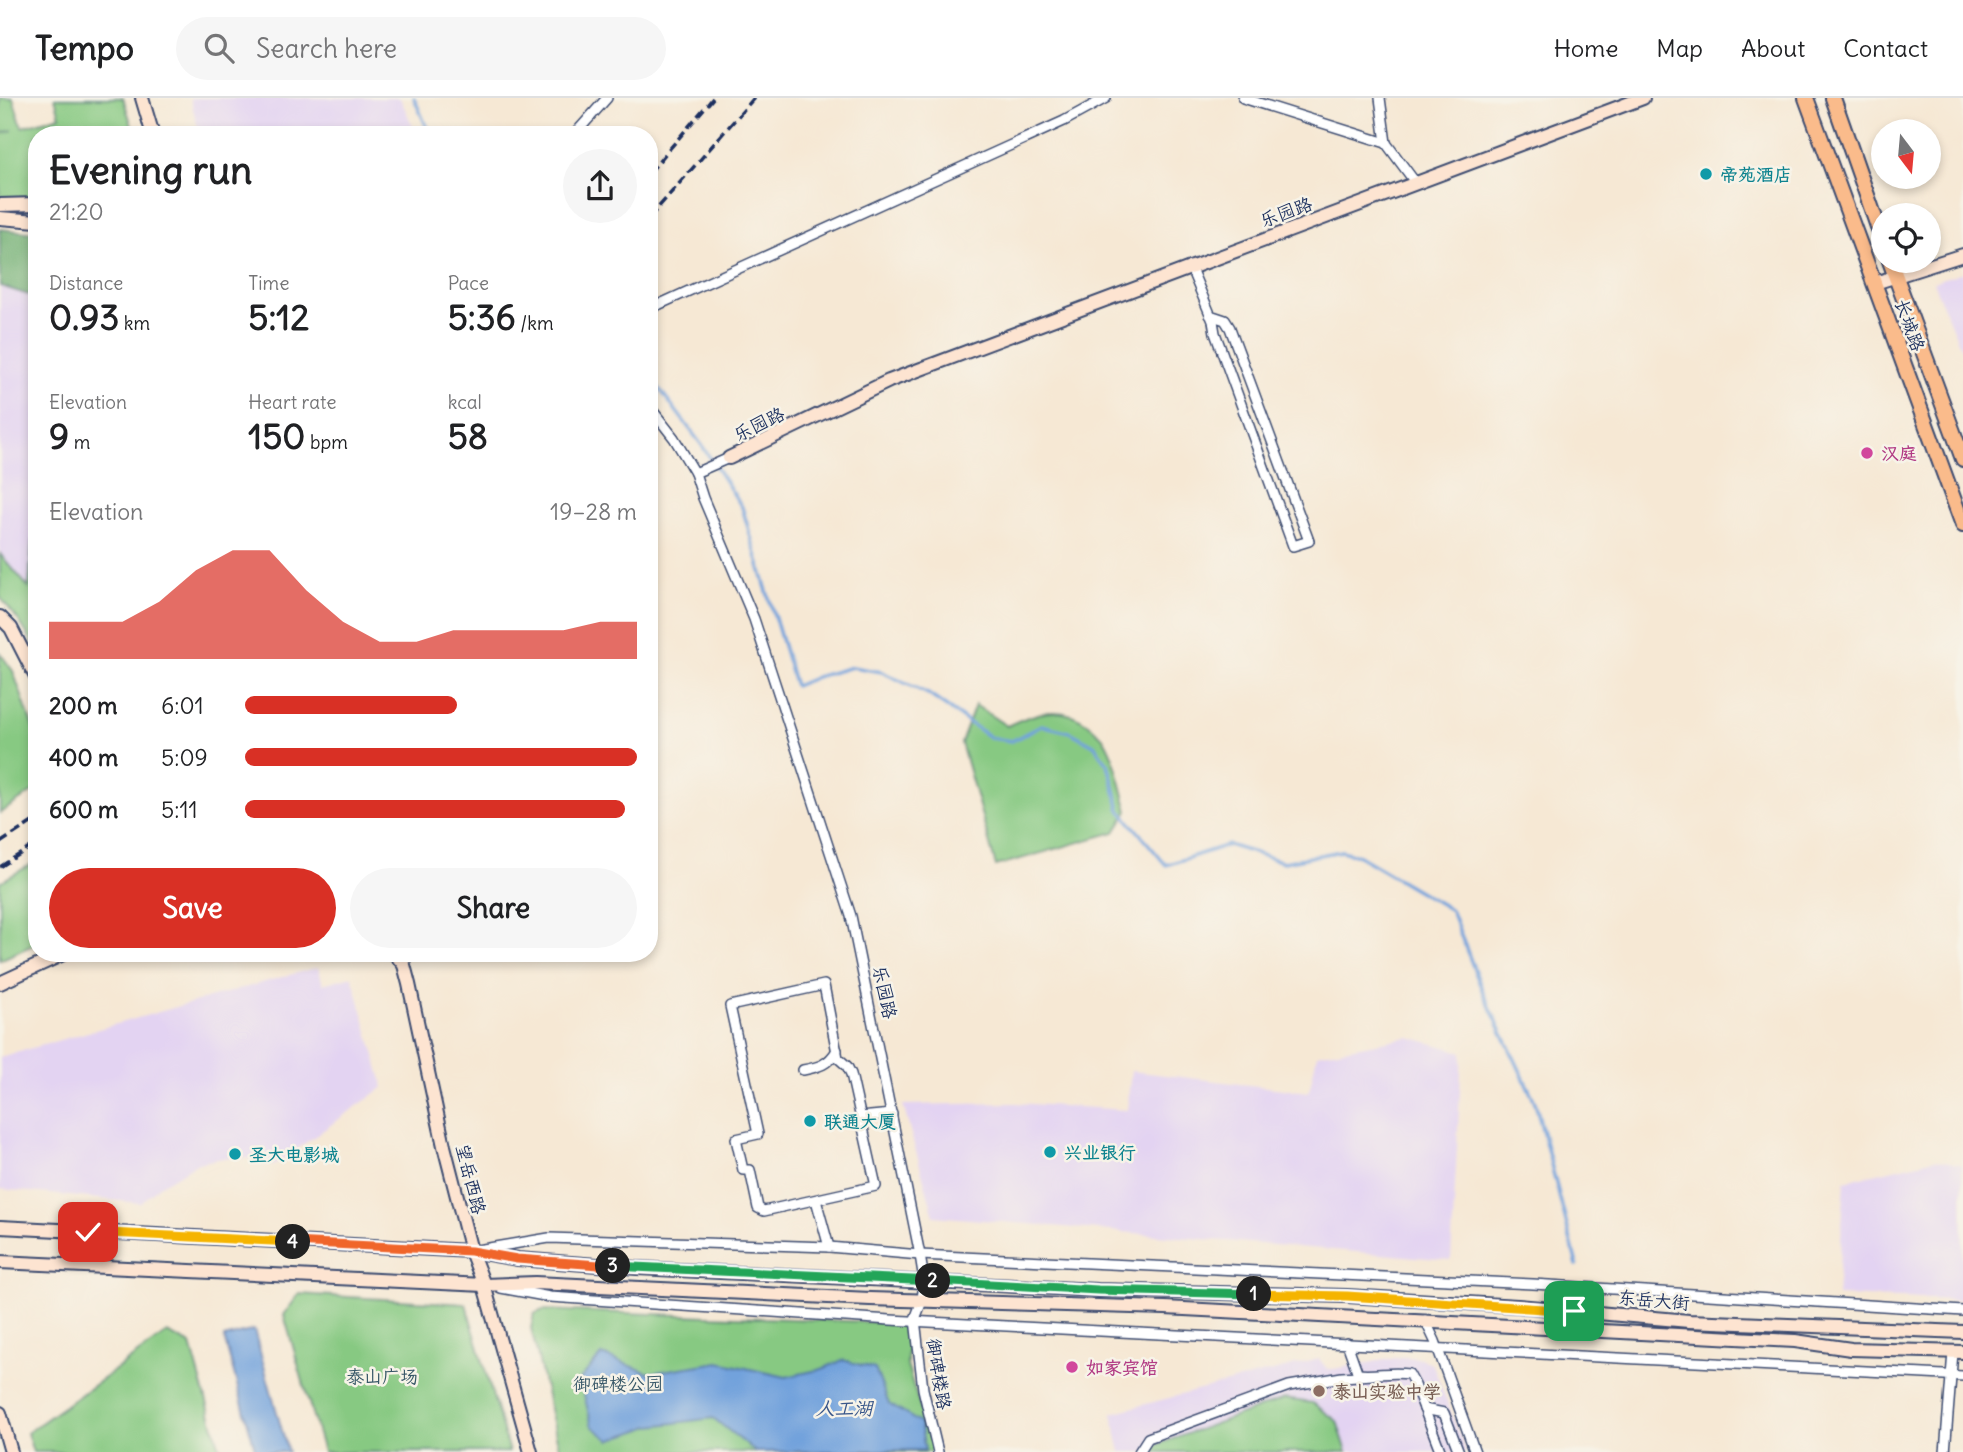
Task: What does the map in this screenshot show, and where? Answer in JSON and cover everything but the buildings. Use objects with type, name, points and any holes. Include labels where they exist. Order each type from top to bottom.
[{"type":"main road","points":[[142,98],[150,126]]},
{"type":"main road","name":"乐园路","points":[[729,458],[889,381],[1643,98]]},
{"type":"main road","name":"长城路","points":[[1806,98],[1963,526]]},
{"type":"main road","points":[[1833,98],[1871,207]]},
{"type":"main road","points":[[0,205],[28,204]]},
{"type":"main road","points":[[0,218],[28,220]]},
{"type":"main road","points":[[1875,283],[1963,255]]},
{"type":"main road","name":"长城路","points":[[1894,273],[1963,459]]},
{"type":"main road","points":[[0,617],[11,628],[28,661]]},
{"type":"main road","points":[[0,983],[46,962]]},
{"type":"main road","name":"望岳西路","points":[[405,962],[444,1146],[471,1251],[484,1285],[531,1452]]},
{"type":"main road","name":"东岳大街","points":[[0,1227],[471,1251],[517,1259],[637,1268],[1098,1290],[1347,1296],[1518,1306],[1689,1321],[1963,1332]]},
{"type":"main road","name":"东岳大街","points":[[0,1262],[484,1285],[535,1283],[922,1301],[1165,1308],[1795,1340],[1851,1349],[1958,1352]]},
{"type":"main road","points":[[0,1413],[11,1452]]},
{"type":"street","points":[[583,126],[607,98]]},
{"type":"street","points":[[658,305],[1064,121],[1106,98]]},
{"type":"street","points":[[1243,98],[1386,143]]},
{"type":"street","points":[[1380,98],[1386,143],[1415,182]]},
{"type":"street","points":[[1190,266],[1293,546],[1309,541],[1230,328],[1225,320],[1210,315]]},
{"type":"street","points":[[658,418],[699,471]]},
{"type":"street","name":"乐园路","points":[[729,458],[699,471],[703,498],[754,619],[851,916],[920,1255],[922,1301]]},
{"type":"street","points":[[824,985],[837,1050],[838,1058],[851,1074],[876,1186],[764,1211],[758,1208],[750,1170],[743,1170],[736,1139],[758,1134],[730,1006],[824,985]]},
{"type":"street","points":[[803,1070],[830,1061],[837,1050]]},
{"type":"street","points":[[860,1117],[892,1114]]},
{"type":"street","points":[[816,1200],[829,1247]]},
{"type":"street","points":[[471,1251],[549,1238],[829,1247],[920,1255],[1520,1283],[1963,1311]]},
{"type":"street","points":[[484,1285],[550,1297],[890,1320],[915,1319],[1963,1376]]},
{"type":"street","name":"御碑楼路","points":[[922,1301],[915,1319],[923,1389],[938,1452]]},
{"type":"street","points":[[1425,1320],[1430,1326],[1475,1452]]},
{"type":"street","points":[[1347,1343],[1358,1374]]},
{"type":"street","points":[[1945,1452],[1950,1376],[1958,1352]]},
{"type":"street","points":[[1342,1377],[1393,1372],[1409,1374],[1440,1450]]},
{"type":"street","points":[[1139,1452],[1148,1438],[1196,1418],[1289,1386],[1358,1374],[1373,1376]]},
{"type":"street","points":[[1424,1409],[1444,1413],[1458,1452]]},
{"type":"shaded area","points":[[190,98],[400,98],[413,126],[198,126]]},
{"type":"shaded area","points":[[0,229],[28,232],[28,635],[0,597]]},
{"type":"shaded area","points":[[1963,272],[1963,353],[1933,282]]},
{"type":"shaded area","points":[[318,967],[323,984],[352,976],[384,1087],[273,1166],[249,1158],[223,1158],[198,1163],[159,1186],[141,1203],[0,1189],[0,1057]]},
{"type":"shaded area","points":[[1409,1037],[1462,1052],[1451,1260],[934,1216],[903,1105],[1015,1103],[1127,1110],[1131,1071],[1309,1092],[1317,1054]]},
{"type":"shaded area","points":[[1935,1159],[1962,1165],[1963,1300],[1837,1296],[1845,1181]]},
{"type":"shaded area","name":"泰山实验中学","points":[[1401,1357],[1421,1358],[1433,1365],[1466,1452],[1121,1452],[1112,1413],[1319,1359],[1328,1370]]},
{"type":"green space","points":[[0,98],[13,98],[22,127],[60,116],[55,98],[123,98],[132,126],[28,126],[28,198],[0,197],[0,134],[13,130],[0,133]]},
{"type":"green space","points":[[0,229],[28,232],[28,295],[0,286]]},
{"type":"green space","points":[[0,554],[28,587],[28,635],[0,597]]},
{"type":"green space","points":[[0,653],[13,671],[28,714],[28,795],[0,813]]},
{"type":"green space","points":[[975,705],[1007,726],[1037,714],[1058,712],[1078,718],[1098,733],[1112,756],[1128,811],[1115,832],[996,866],[961,743]]},
{"type":"green space","points":[[28,866],[28,947],[0,960],[0,882]]},
{"type":"green space","name":"泰山广场","points":[[299,1294],[466,1304],[509,1452],[323,1452],[284,1315]]},
{"type":"green space","name":"御碑楼公园","points":[[543,1310],[901,1323],[908,1333],[907,1365],[934,1452],[560,1452],[531,1328],[534,1314]]},
{"type":"green space","points":[[167,1333],[191,1345],[221,1452],[33,1452],[27,1433]]},
{"type":"green space","points":[[1284,1399],[1313,1403],[1337,1421],[1347,1452],[1148,1452],[1153,1446]]},
{"type":"water","points":[[254,1330],[288,1452],[256,1452],[224,1338]]},
{"type":"water","name":"人工湖","points":[[602,1355],[649,1373],[719,1362],[786,1377],[822,1369],[843,1360],[875,1369],[889,1404],[920,1423],[925,1450],[756,1452],[713,1418],[651,1426],[610,1440],[592,1426],[580,1379]]},
{"type":"waterway","points":[[414,98],[426,126]]},
{"type":"waterway","points":[[658,387],[701,444],[742,507],[795,686],[852,667],[882,672],[928,694],[991,738],[1012,741],[1041,725],[1070,732],[1094,745],[1108,764],[1120,810],[1166,865],[1228,845],[1284,862],[1341,851],[1357,855],[1451,910],[1483,992],[1535,1102],[1577,1265]]},
{"type":"railway","points":[[658,162],[713,98]]},
{"type":"railway","points":[[658,208],[754,98]]},
{"type":"railway","points":[[0,843],[28,825]]},
{"type":"railway","points":[[0,867],[28,849]]},
{"type":"place","name":"帝苑酒店","points":[[1706,174]]},
{"type":"place","name":"汉庭","points":[[1867,453]]},
{"type":"place","name":"联通大厦","points":[[810,1121]]},
{"type":"place","name":"兴业银行","points":[[1050,1152]]},
{"type":"place","name":"圣大电影城","points":[[235,1154]]},
{"type":"place","name":"如家宾馆","points":[[1072,1367]]},
{"type":"place","name":"泰山实验中学","points":[[1319,1391]]},
{"type":"route","points":[[88,1232],[471,1251],[517,1259],[637,1268],[1098,1290],[1347,1296],[1574,1311]]}]
